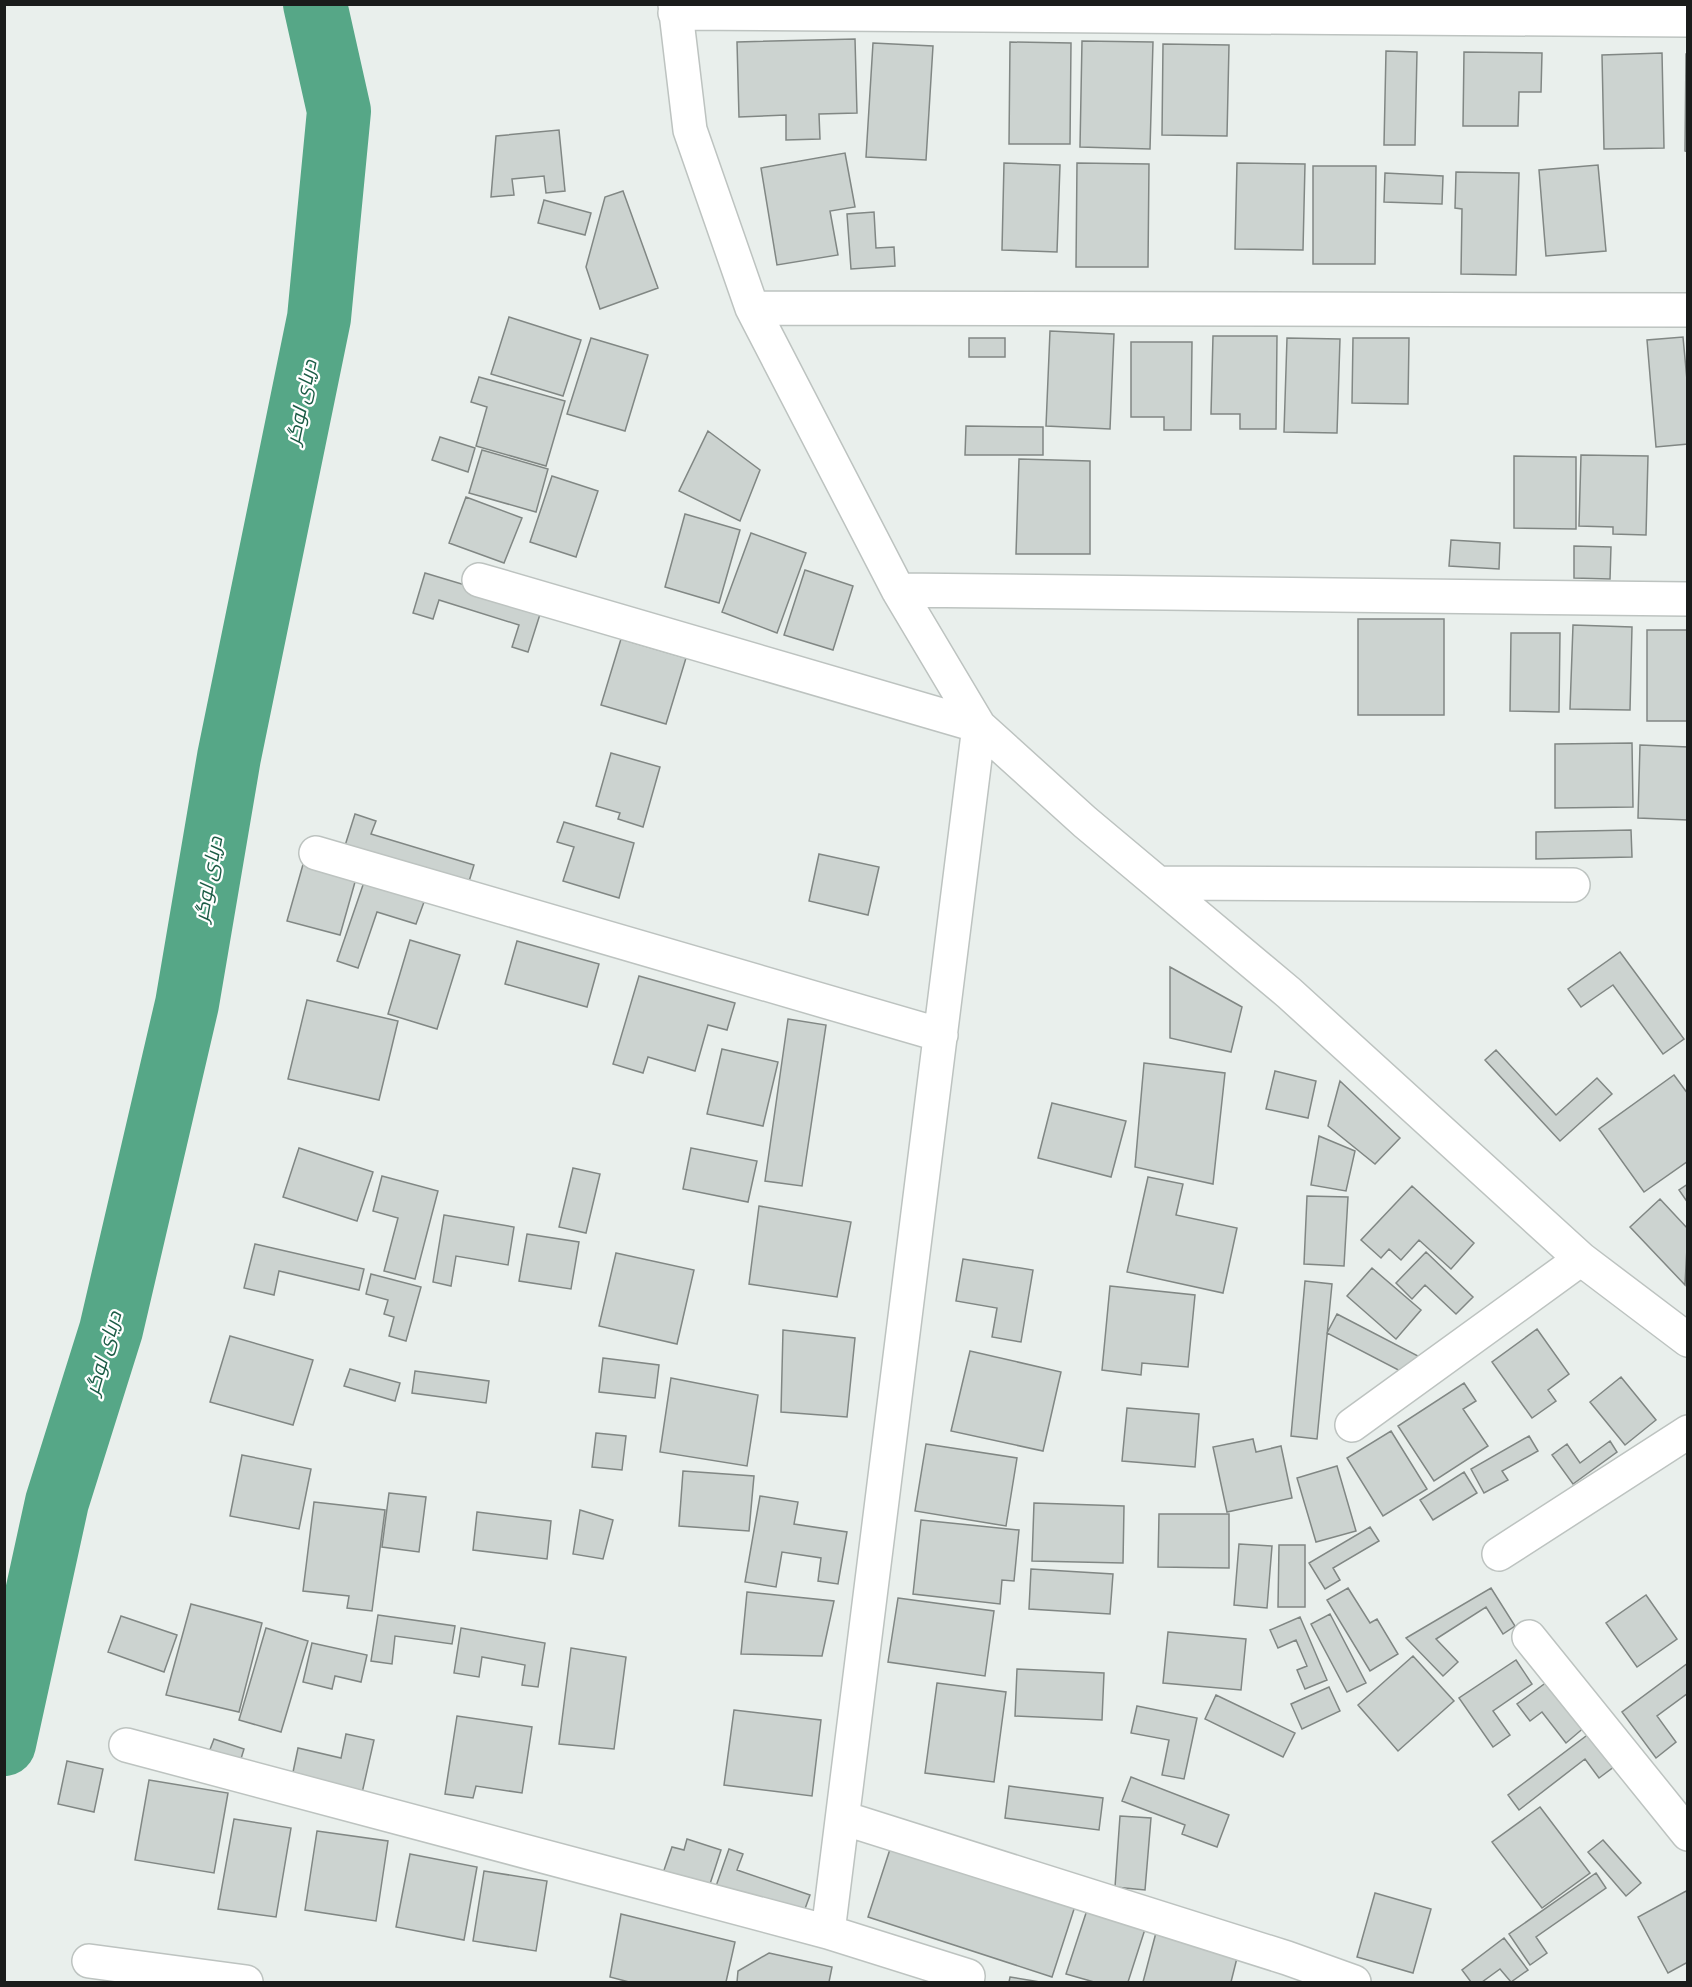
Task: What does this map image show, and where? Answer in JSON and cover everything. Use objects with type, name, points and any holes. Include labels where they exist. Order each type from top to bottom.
[{"type":"street","points":[[1688,20],[675,9],[690,130],[752,308],[898,590],[979,726],[1085,822],[1289,993],[1581,1259],[1688,1340]]},
{"type":"street","points":[[752,308],[1688,310]]},
{"type":"street","points":[[479,580],[979,726]]},
{"type":"street","points":[[898,590],[1688,599]]},
{"type":"street","points":[[828,1932],[979,726]]},
{"type":"street","points":[[316,853],[941,1035]]},
{"type":"street","points":[[1159,883],[1573,885]]},
{"type":"street","points":[[1352,1425],[1581,1259]]},
{"type":"street","points":[[1499,1554],[1688,1432]]},
{"type":"street","points":[[1529,1637],[1688,1834]]},
{"type":"street","points":[[126,1744],[828,1932],[968,1976],[967,1983]]},
{"type":"street","points":[[843,1818],[1287,1958],[1354,1983]]},
{"type":"street","points":[[89,1961],[246,1983]]},
{"type":"building","points":[[855,39],[857,113],[819,114],[820,139],[786,140],[786,115],[739,117],[737,42]]},
{"type":"building","points":[[1082,41],[1153,42],[1150,149],[1080,147]]},
{"type":"building","points":[[1010,42],[1071,43],[1070,144],[1009,144]]},
{"type":"building","points":[[873,43],[933,46],[926,160],[866,157]]},
{"type":"building","points":[[1163,44],[1229,45],[1227,136],[1162,135]]},
{"type":"building","points":[[1386,51],[1417,52],[1415,145],[1384,145]]},
{"type":"building","points":[[1464,52],[1542,53],[1541,92],[1519,92],[1518,126],[1463,126]]},
{"type":"building","points":[[1662,53],[1664,148],[1604,149],[1602,55]]},
{"type":"building","points":[[1686,54],[1688,54],[1688,152],[1685,151]]},
{"type":"building","points":[[559,130],[565,191],[546,193],[544,176],[512,179],[514,195],[491,197],[496,136]]},
{"type":"building","points":[[845,153],[855,207],[830,211],[838,255],[777,265],[761,168]]},
{"type":"building","points":[[1004,163],[1060,165],[1057,252],[1002,250]]},
{"type":"building","points":[[1077,163],[1149,164],[1148,267],[1076,267]]},
{"type":"building","points":[[1237,163],[1305,164],[1303,250],[1235,249]]},
{"type":"building","points":[[1598,165],[1606,251],[1546,256],[1539,170]]},
{"type":"building","points":[[1313,166],[1376,166],[1375,264],[1313,264]]},
{"type":"building","points":[[1456,172],[1519,173],[1516,275],[1461,274],[1462,209],[1455,208]]},
{"type":"building","points":[[1385,173],[1443,176],[1442,204],[1384,202]]},
{"type":"building","points":[[623,191],[658,288],[600,309],[586,267],[605,197]]},
{"type":"building","points":[[544,200],[591,213],[585,235],[538,223]]},
{"type":"building","points":[[874,212],[876,248],[894,247],[895,266],[851,269],[847,214]]},
{"type":"building","points":[[509,317],[581,340],[563,396],[491,374]]},
{"type":"building","points":[[1050,331],[1114,334],[1110,429],[1046,426]]},
{"type":"building","points":[[1213,336],[1277,336],[1276,429],[1240,429],[1240,414],[1211,414]]},
{"type":"building","points":[[1683,337],[1688,391],[1688,444],[1656,447],[1647,340]]},
{"type":"building","points":[[591,338],[648,355],[625,431],[567,414]]},
{"type":"building","points":[[969,338],[1005,338],[1005,357],[969,357]]},
{"type":"building","points":[[1287,338],[1340,339],[1337,433],[1284,432]]},
{"type":"building","points":[[1353,338],[1409,338],[1408,404],[1352,403]]},
{"type":"building","points":[[1131,342],[1192,342],[1191,430],[1164,430],[1164,417],[1131,417]]},
{"type":"building","points":[[479,377],[565,401],[546,466],[476,446],[487,407],[471,402]]},
{"type":"building","points":[[966,426],[1043,427],[1043,455],[965,455]]},
{"type":"building","points":[[708,431],[760,470],[740,521],[679,491]]},
{"type":"building","points":[[440,437],[475,448],[468,472],[432,460]]},
{"type":"building","points":[[482,450],[548,469],[536,512],[469,493]]},
{"type":"building","points":[[1581,455],[1648,456],[1646,535],[1613,534],[1613,527],[1579,526]]},
{"type":"building","points":[[1514,456],[1576,457],[1576,529],[1514,528]]},
{"type":"building","points":[[1019,459],[1090,461],[1090,554],[1016,554]]},
{"type":"building","points":[[552,476],[598,491],[576,557],[530,542]]},
{"type":"building","points":[[466,497],[522,518],[504,563],[449,543]]},
{"type":"building","points":[[685,514],[740,530],[719,603],[665,587]]},
{"type":"building","points":[[751,533],[806,553],[777,633],[722,612]]},
{"type":"building","points":[[1451,540],[1500,543],[1499,569],[1449,566]]},
{"type":"building","points":[[1574,546],[1611,547],[1610,579],[1574,578]]},
{"type":"building","points":[[805,570],[853,586],[833,650],[784,635]]},
{"type":"building","points":[[425,573],[542,608],[528,652],[512,647],[519,625],[439,600],[433,619],[413,613]]},
{"type":"building","points":[[1358,619],[1444,619],[1444,715],[1358,715]]},
{"type":"building","points":[[1573,625],[1632,627],[1630,710],[1570,709]]},
{"type":"building","points":[[1647,630],[1688,630],[1688,721],[1647,721]]},
{"type":"building","points":[[1511,633],[1560,633],[1559,712],[1510,711]]},
{"type":"building","points":[[621,639],[686,658],[666,724],[601,705]]},
{"type":"building","points":[[1632,743],[1633,807],[1555,808],[1555,744]]},
{"type":"building","points":[[1640,745],[1688,747],[1688,820],[1638,818]]},
{"type":"building","points":[[611,753],[660,767],[643,827],[618,819],[620,813],[596,806]]},
{"type":"building","points":[[355,814],[376,821],[371,834],[474,865],[467,888],[343,852]]},
{"type":"building","points":[[564,822],[634,843],[619,898],[563,881],[574,847],[557,842]]},
{"type":"building","points":[[1631,830],[1632,857],[1536,859],[1536,832]]},
{"type":"building","points":[[819,854],[879,867],[868,915],[809,901]]},
{"type":"building","points":[[304,861],[357,875],[340,935],[287,921]]},
{"type":"building","points":[[364,882],[424,902],[416,924],[377,912],[358,968],[337,961]]},
{"type":"building","points":[[410,940],[460,955],[437,1029],[388,1014]]},
{"type":"building","points":[[517,941],[599,964],[587,1007],[505,984]]},
{"type":"building","points":[[1620,952],[1684,1039],[1663,1054],[1613,985],[1581,1007],[1568,989]]},
{"type":"building","points":[[1170,967],[1242,1007],[1231,1052],[1170,1038]]},
{"type":"building","points":[[639,976],[735,1003],[727,1030],[708,1025],[695,1071],[648,1057],[643,1073],[613,1064]]},
{"type":"building","points":[[307,1000],[398,1021],[379,1100],[288,1079]]},
{"type":"building","points":[[788,1019],[826,1025],[802,1186],[765,1181]]},
{"type":"building","points":[[722,1049],[778,1062],[763,1126],[707,1114]]},
{"type":"building","points":[[1496,1050],[1556,1115],[1597,1078],[1612,1094],[1560,1141],[1485,1060]]},
{"type":"building","points":[[1144,1063],[1225,1073],[1213,1184],[1135,1167]]},
{"type":"building","points":[[1275,1071],[1316,1081],[1308,1118],[1266,1109]]},
{"type":"building","points":[[1674,1075],[1688,1094],[1688,1161],[1644,1192],[1599,1129]]},
{"type":"building","points":[[1340,1081],[1400,1138],[1375,1164],[1328,1126]]},
{"type":"building","points":[[1052,1103],[1126,1121],[1111,1177],[1038,1158]]},
{"type":"building","points":[[1319,1136],[1355,1151],[1346,1191],[1311,1185]]},
{"type":"building","points":[[299,1148],[373,1172],[357,1221],[283,1197]]},
{"type":"building","points":[[691,1148],[757,1161],[748,1202],[683,1189]]},
{"type":"building","points":[[573,1168],[600,1174],[586,1233],[559,1227]]},
{"type":"building","points":[[382,1176],[438,1191],[415,1279],[384,1271],[398,1218],[373,1211]]},
{"type":"building","points":[[1148,1177],[1183,1184],[1176,1215],[1237,1228],[1223,1293],[1127,1272]]},
{"type":"building","points":[[1688,1184],[1688,1203],[1679,1190]]},
{"type":"building","points":[[1412,1186],[1474,1243],[1451,1269],[1419,1240],[1401,1260],[1389,1249],[1381,1258],[1361,1240]]},
{"type":"building","points":[[1307,1196],[1348,1197],[1344,1266],[1304,1264]]},
{"type":"building","points":[[1660,1199],[1688,1229],[1685,1285],[1630,1227]]},
{"type":"building","points":[[759,1206],[851,1222],[837,1297],[749,1284]]},
{"type":"building","points":[[444,1215],[514,1227],[508,1265],[456,1256],[451,1286],[433,1282]]},
{"type":"building","points":[[527,1234],[579,1242],[571,1289],[519,1281]]},
{"type":"building","points":[[255,1244],[364,1269],[359,1290],[279,1271],[274,1295],[244,1288]]},
{"type":"building","points":[[1426,1252],[1473,1297],[1456,1314],[1425,1285],[1412,1299],[1396,1283]]},
{"type":"building","points":[[616,1253],[694,1270],[677,1344],[599,1326]]},
{"type":"building","points":[[963,1259],[1033,1270],[1021,1342],[992,1337],[997,1308],[956,1301]]},
{"type":"building","points":[[1372,1268],[1421,1310],[1396,1339],[1347,1296]]},
{"type":"building","points":[[371,1274],[421,1287],[406,1341],[389,1336],[394,1317],[384,1314],[388,1300],[366,1294]]},
{"type":"building","points":[[1305,1281],[1332,1284],[1317,1439],[1291,1436]]},
{"type":"building","points":[[1110,1286],[1195,1295],[1188,1367],[1142,1363],[1141,1375],[1102,1370]]},
{"type":"building","points":[[1337,1314],[1418,1356],[1408,1375],[1327,1333]]},
{"type":"building","points":[[1537,1329],[1569,1374],[1548,1390],[1556,1401],[1532,1418],[1492,1362]]},
{"type":"building","points":[[783,1330],[855,1338],[847,1417],[781,1412]]},
{"type":"building","points":[[230,1336],[313,1360],[293,1425],[210,1402]]},
{"type":"building","points":[[970,1351],[1061,1372],[1043,1451],[951,1431]]},
{"type":"building","points":[[603,1358],[659,1365],[655,1398],[599,1392]]},
{"type":"building","points":[[350,1369],[400,1383],[395,1401],[344,1386]]},
{"type":"building","points":[[415,1371],[489,1381],[486,1403],[412,1393]]},
{"type":"building","points":[[1621,1377],[1656,1420],[1625,1445],[1590,1402]]},
{"type":"building","points":[[671,1378],[758,1395],[747,1466],[660,1452]]},
{"type":"building","points":[[1464,1383],[1476,1401],[1463,1409],[1488,1446],[1434,1481],[1398,1426]]},
{"type":"building","points":[[1127,1408],[1199,1414],[1195,1467],[1122,1461]]},
{"type":"building","points":[[1391,1431],[1427,1489],[1383,1516],[1347,1458]]},
{"type":"building","points":[[596,1433],[626,1436],[622,1470],[592,1467]]},
{"type":"building","points":[[1529,1436],[1538,1451],[1502,1471],[1508,1480],[1484,1493],[1471,1469]]},
{"type":"building","points":[[1253,1439],[1256,1452],[1281,1446],[1292,1498],[1227,1512],[1213,1447]]},
{"type":"building","points":[[1610,1441],[1617,1452],[1573,1484],[1552,1455],[1567,1444],[1580,1463]]},
{"type":"building","points":[[926,1444],[1017,1458],[1006,1526],[915,1511]]},
{"type":"building","points":[[242,1455],[311,1469],[299,1529],[230,1516]]},
{"type":"building","points":[[1337,1466],[1356,1531],[1316,1542],[1297,1478]]},
{"type":"building","points":[[683,1471],[754,1476],[749,1531],[679,1526]]},
{"type":"building","points":[[1464,1472],[1477,1493],[1433,1520],[1420,1500]]},
{"type":"building","points":[[389,1493],[426,1497],[419,1552],[382,1547]]},
{"type":"building","points":[[760,1496],[798,1502],[794,1524],[847,1532],[838,1584],[818,1581],[821,1558],[782,1552],[776,1587],[745,1582]]},
{"type":"building","points":[[314,1502],[385,1510],[372,1611],[347,1608],[349,1596],[303,1591]]},
{"type":"building","points":[[1034,1503],[1124,1506],[1123,1563],[1032,1561]]},
{"type":"building","points":[[580,1510],[613,1520],[603,1559],[573,1554]]},
{"type":"building","points":[[477,1512],[551,1521],[547,1559],[473,1550]]},
{"type":"building","points":[[1159,1514],[1229,1514],[1229,1568],[1158,1567]]},
{"type":"building","points":[[921,1520],[1019,1530],[1014,1581],[1002,1580],[1000,1604],[913,1594]]},
{"type":"building","points":[[1370,1527],[1379,1541],[1333,1568],[1340,1580],[1325,1589],[1309,1563]]},
{"type":"building","points":[[1239,1544],[1272,1546],[1267,1608],[1234,1605]]},
{"type":"building","points":[[1279,1545],[1305,1545],[1305,1607],[1278,1607]]},
{"type":"building","points":[[1031,1569],[1113,1574],[1110,1614],[1029,1609]]},
{"type":"building","points":[[1348,1588],[1370,1623],[1377,1619],[1398,1654],[1370,1671],[1327,1600]]},
{"type":"building","points":[[1491,1588],[1515,1626],[1503,1634],[1486,1607],[1436,1639],[1458,1662],[1443,1676],[1406,1638]]},
{"type":"building","points":[[747,1592],[834,1601],[822,1656],[741,1654]]},
{"type":"building","points":[[1646,1595],[1677,1639],[1637,1667],[1606,1623]]},
{"type":"building","points":[[898,1598],[994,1611],[985,1676],[888,1662]]},
{"type":"building","points":[[191,1604],[262,1623],[239,1712],[166,1695]]},
{"type":"building","points":[[1330,1614],[1366,1683],[1347,1692],[1311,1624]]},
{"type":"building","points":[[378,1615],[455,1626],[452,1644],[395,1636],[392,1664],[371,1661]]},
{"type":"building","points":[[121,1616],[177,1635],[164,1672],[108,1652]]},
{"type":"building","points":[[1300,1617],[1327,1680],[1305,1689],[1297,1670],[1307,1666],[1296,1640],[1278,1648],[1270,1630]]},
{"type":"building","points":[[266,1628],[308,1641],[281,1732],[239,1720]]},
{"type":"building","points":[[461,1628],[545,1643],[538,1687],[522,1685],[525,1665],[482,1657],[479,1677],[454,1673]]},
{"type":"building","points":[[1168,1632],[1246,1639],[1241,1690],[1163,1683]]},
{"type":"building","points":[[312,1643],[367,1655],[361,1682],[335,1676],[332,1689],[303,1682]]},
{"type":"building","points":[[571,1648],[626,1657],[614,1749],[559,1744]]},
{"type":"building","points":[[1413,1656],[1454,1701],[1398,1751],[1358,1705]]},
{"type":"building","points":[[1516,1660],[1532,1684],[1493,1711],[1510,1735],[1493,1747],[1459,1698]]},
{"type":"building","points":[[1688,1663],[1688,1693],[1657,1716],[1676,1742],[1656,1758],[1622,1712]]},
{"type":"building","points":[[1017,1669],[1104,1673],[1102,1720],[1015,1716]]},
{"type":"building","points":[[1551,1679],[1586,1726],[1566,1743],[1542,1712],[1530,1721],[1517,1704]]},
{"type":"building","points":[[937,1683],[1006,1692],[994,1782],[925,1773]]},
{"type":"building","points":[[1329,1687],[1340,1711],[1302,1729],[1291,1704]]},
{"type":"building","points":[[1216,1695],[1295,1733],[1283,1757],[1205,1719]]},
{"type":"building","points":[[1137,1706],[1197,1718],[1184,1779],[1162,1775],[1169,1740],[1131,1733]]},
{"type":"building","points":[[734,1710],[821,1720],[812,1796],[724,1785]]},
{"type":"building","points":[[457,1716],[532,1727],[522,1793],[476,1786],[473,1798],[445,1794]]},
{"type":"building","points":[[1594,1730],[1619,1763],[1599,1778],[1585,1759],[1519,1810],[1508,1795]]},
{"type":"building","points":[[346,1734],[374,1740],[362,1793],[292,1777],[298,1748],[341,1758]]},
{"type":"building","points":[[214,1739],[244,1749],[240,1762],[209,1752]]},
{"type":"building","points":[[67,1761],[103,1769],[94,1812],[58,1804]]},
{"type":"building","points":[[1131,1777],[1229,1815],[1217,1847],[1182,1834],[1185,1825],[1122,1801]]},
{"type":"building","points":[[149,1780],[228,1793],[214,1873],[135,1860]]},
{"type":"building","points":[[1009,1786],[1103,1798],[1099,1830],[1005,1818]]},
{"type":"building","points":[[1540,1807],[1590,1873],[1542,1908],[1492,1842]]},
{"type":"building","points":[[1120,1816],[1151,1818],[1145,1890],[1115,1887]]},
{"type":"building","points":[[234,1819],[291,1828],[276,1917],[218,1909]]},
{"type":"building","points":[[317,1831],[388,1841],[376,1921],[305,1910]]},
{"type":"building","points":[[687,1839],[721,1850],[709,1887],[663,1873],[672,1847],[684,1850]]},
{"type":"building","points":[[893,1840],[1077,1900],[1052,1977],[868,1917]]},
{"type":"building","points":[[1603,1840],[1641,1883],[1626,1896],[1588,1852]]},
{"type":"building","points":[[729,1849],[743,1854],[737,1870],[810,1895],[802,1917],[715,1889]]},
{"type":"building","points":[[410,1854],[477,1867],[464,1940],[396,1927]]},
{"type":"building","points":[[484,1871],[547,1881],[536,1951],[473,1941]]},
{"type":"building","points":[[1596,1873],[1606,1888],[1536,1937],[1547,1953],[1530,1965],[1509,1934]]},
{"type":"building","points":[[1688,1890],[1688,1962],[1668,1973],[1638,1917]]},
{"type":"building","points":[[1375,1893],[1431,1909],[1413,1973],[1357,1957]]},
{"type":"building","points":[[1089,1904],[1147,1923],[1128,1982],[1094,1982],[1066,1974]]},
{"type":"building","points":[[621,1914],[735,1942],[726,1982],[629,1982],[610,1977]]},
{"type":"building","points":[[1158,1925],[1240,1946],[1231,1982],[1143,1982]]},
{"type":"building","points":[[1504,1938],[1528,1970],[1511,1982],[1500,1969],[1482,1982],[1471,1982],[1462,1970]]},
{"type":"building","points":[[769,1953],[832,1967],[829,1982],[737,1982],[738,1971]]},
{"type":"building","points":[[1010,1977],[1040,1982],[1009,1982]]},
{"type":"waterway","name":"دریای لوگر","points":[[4,1744],[57,1502],[111,1330],[187,1004],[229,757],[319,318],[339,111],[315,4]]}]
